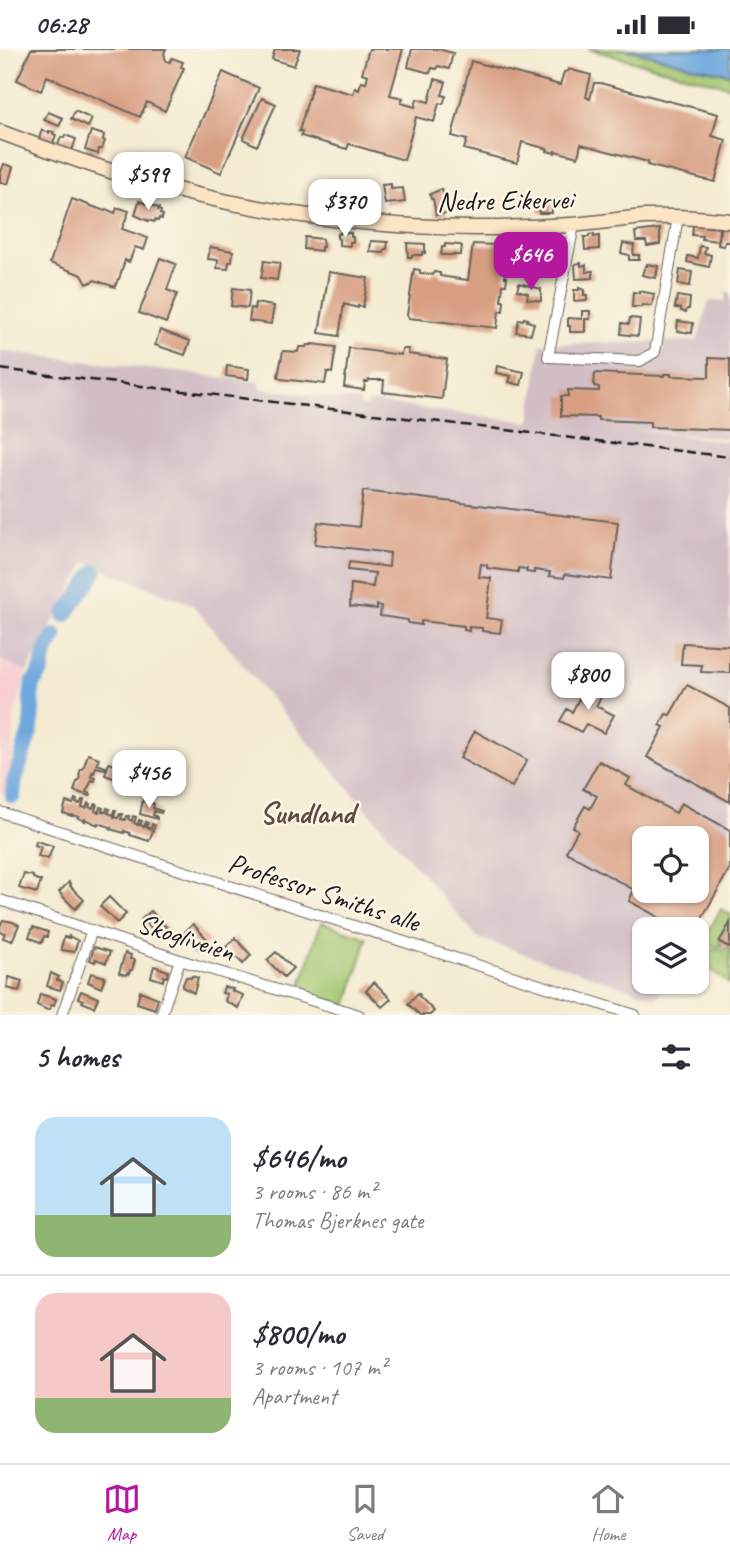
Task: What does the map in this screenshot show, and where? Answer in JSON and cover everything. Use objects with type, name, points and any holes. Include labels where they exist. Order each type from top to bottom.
[{"type":"main road","name":"Nedre Eikervei","points":[[0,132],[83,163],[130,177],[254,207],[312,216],[396,225],[477,228],[574,225],[678,216],[730,221]]},
{"type":"street","points":[[574,225],[548,357],[640,361],[655,352],[678,216]]},
{"type":"street","name":"Professor Smiths alle","points":[[0,812],[635,1015]]},
{"type":"street","name":"Skogliveien","points":[[0,900],[180,960],[359,1015]]},
{"type":"street","points":[[62,1015],[92,930]]},
{"type":"street","points":[[161,1015],[180,960]]},
{"type":"shaded area","name":"Sundland","points":[[726,293],[730,293],[730,439],[612,426],[730,442],[730,869],[703,917],[632,917],[632,990],[478,938],[193,605],[86,562],[27,672],[0,660],[0,351],[259,382],[262,389],[360,401],[360,406],[367,407],[368,402],[530,422],[541,344],[697,341],[709,302],[725,301]]},
{"type":"shaded area","points":[[0,660],[27,672],[15,712],[9,796],[0,793]]},
{"type":"green space","points":[[588,49],[622,49],[730,74],[730,87]]},
{"type":"green space","points":[[721,909],[730,914],[730,923],[719,942],[724,945],[718,947],[709,944],[709,930]]},
{"type":"green space","points":[[321,922],[367,938],[347,1006],[299,991]]},
{"type":"green space","points":[[730,948],[730,984],[709,968],[709,949]]},
{"type":"water","points":[[622,49],[730,49],[730,74],[691,66]]},
{"type":"building","points":[[31,49],[166,49],[166,61],[170,62],[172,58],[183,62],[181,67],[184,68],[165,111],[147,102],[140,117],[47,76],[41,91],[17,80]]},
{"type":"building","points":[[275,49],[300,49],[294,66],[272,59]]},
{"type":"building","points":[[369,49],[403,49],[390,95],[403,98],[401,103],[415,107],[417,99],[429,102],[435,79],[446,82],[442,95],[446,96],[443,104],[439,103],[434,122],[416,117],[404,160],[349,144],[347,149],[301,136],[302,131],[299,131],[313,83],[353,94],[355,88],[359,90],[361,82],[366,83],[368,75],[362,73]]},
{"type":"building","points":[[412,49],[438,49],[453,53],[449,69],[438,66],[437,69],[432,68],[430,73],[408,67]]},
{"type":"building","points":[[471,61],[560,85],[564,72],[568,69],[591,75],[586,97],[590,99],[594,83],[600,83],[718,114],[712,136],[726,140],[715,182],[647,165],[648,162],[581,144],[578,157],[547,151],[548,149],[522,142],[517,163],[464,149],[467,140],[452,136]]},
{"type":"building","points":[[223,72],[259,88],[221,173],[185,157]]},
{"type":"building","points":[[262,98],[276,104],[257,146],[243,139]]},
{"type":"building","points":[[75,111],[92,119],[88,127],[71,119]]},
{"type":"building","points":[[48,112],[63,118],[59,126],[44,120]]},
{"type":"building","points":[[42,130],[54,132],[56,135],[52,146],[38,141]]},
{"type":"building","points":[[91,131],[104,135],[105,141],[98,154],[85,150]]},
{"type":"building","points":[[65,135],[76,139],[71,153],[57,148],[61,137],[64,138]]},
{"type":"building","points":[[4,164],[13,167],[8,184],[0,182],[0,171]]},
{"type":"building","points":[[391,184],[391,189],[403,188],[405,202],[385,204],[382,185]]},
{"type":"building","points":[[442,189],[447,213],[436,215],[430,194]]},
{"type":"building","points":[[72,199],[105,211],[106,209],[115,213],[117,208],[120,208],[129,211],[122,229],[148,238],[144,250],[135,247],[129,262],[125,260],[115,287],[95,280],[87,284],[82,275],[50,263]]},
{"type":"building","points":[[139,201],[159,208],[162,219],[154,222],[135,215]]},
{"type":"building","points":[[539,201],[552,201],[552,213],[539,213]]},
{"type":"building","points":[[693,225],[719,228],[718,241],[692,235]]},
{"type":"building","points":[[721,226],[730,227],[730,242],[725,242],[724,246],[718,245]]},
{"type":"building","points":[[660,229],[660,244],[647,246],[646,241],[636,241],[635,232]]},
{"type":"building","points":[[351,233],[353,242],[350,242],[350,246],[339,245],[337,234]]},
{"type":"building","points":[[594,234],[594,237],[599,236],[599,249],[585,250],[584,237]]},
{"type":"building","points":[[305,237],[322,239],[321,251],[304,249]]},
{"type":"building","points":[[371,241],[388,242],[387,249],[384,253],[370,252]]},
{"type":"building","points":[[494,242],[497,242],[497,245],[509,246],[506,285],[503,285],[501,301],[504,301],[503,311],[499,311],[497,328],[409,318],[407,315],[414,269],[420,270],[420,273],[433,275],[434,272],[440,273],[440,276],[468,280],[473,244],[494,245]]},
{"type":"building","points":[[407,243],[425,244],[425,253],[408,257]]},
{"type":"building","points":[[623,243],[634,245],[633,255],[639,255],[639,260],[629,260],[629,255],[621,253]]},
{"type":"building","points":[[445,244],[462,246],[460,255],[441,255]]},
{"type":"building","points":[[700,246],[706,247],[704,253],[711,255],[709,267],[687,262],[688,256],[698,258]]},
{"type":"building","points":[[210,247],[233,251],[228,269],[217,268],[218,260],[208,259]]},
{"type":"building","points":[[160,258],[176,264],[167,290],[177,294],[166,323],[139,313]]},
{"type":"building","points":[[264,261],[280,263],[277,280],[261,278]]},
{"type":"building","points":[[581,263],[581,266],[586,265],[586,272],[593,271],[593,278],[576,279],[575,264]]},
{"type":"building","points":[[647,264],[658,266],[656,278],[642,275]]},
{"type":"building","points":[[680,270],[692,272],[690,286],[678,284]]},
{"type":"building","points":[[329,272],[368,278],[363,307],[344,304],[339,336],[319,333]]},
{"type":"building","points":[[519,283],[541,289],[541,301],[527,299],[528,293],[517,290]]},
{"type":"building","points":[[233,288],[250,290],[248,308],[231,306]]},
{"type":"building","points":[[574,290],[584,290],[587,300],[574,301]]},
{"type":"building","points":[[633,292],[654,294],[652,306],[632,307]]},
{"type":"building","points":[[677,296],[690,298],[686,312],[675,308]]},
{"type":"building","points":[[255,303],[274,306],[271,324],[249,321],[251,308],[254,309]]},
{"type":"building","points":[[582,311],[590,311],[590,319],[585,319],[585,332],[570,332],[568,318],[582,319]]},
{"type":"building","points":[[524,318],[534,323],[531,334],[516,332],[519,319]]},
{"type":"building","points":[[630,318],[640,319],[638,336],[621,334],[622,323],[629,324]]},
{"type":"building","points":[[678,321],[693,323],[692,333],[677,331]]},
{"type":"building","points":[[160,330],[190,341],[185,355],[155,345]]},
{"type":"building","points":[[312,344],[336,347],[332,373],[327,372],[325,384],[281,379],[278,376],[283,351],[298,352],[299,347]]},
{"type":"building","points":[[349,348],[401,355],[402,349],[408,349],[408,354],[447,359],[442,399],[383,392],[384,380],[365,382],[364,390],[344,387]]},
{"type":"building","points":[[709,358],[730,359],[730,430],[650,427],[650,422],[561,416],[561,396],[568,396],[568,390],[599,391],[599,387],[594,386],[595,373],[709,377]]},
{"type":"building","points":[[227,366],[249,369],[248,379],[226,376]]},
{"type":"building","points":[[497,366],[524,372],[521,385],[509,382],[511,376],[496,373]]},
{"type":"building","points":[[363,491],[618,522],[611,580],[565,574],[564,578],[549,576],[550,572],[526,572],[527,569],[518,568],[518,572],[487,568],[487,565],[481,564],[479,577],[491,578],[486,618],[502,620],[500,633],[469,627],[469,631],[464,630],[464,626],[421,621],[421,625],[408,623],[408,620],[380,616],[381,606],[377,605],[377,609],[350,606],[351,584],[373,587],[375,573],[348,570],[349,562],[389,567],[390,553],[315,544],[318,522],[359,527]]},
{"type":"building","points":[[683,643],[730,646],[730,673],[701,672],[702,665],[681,664]]},
{"type":"building","points":[[587,684],[604,692],[596,706],[614,715],[604,733],[586,724],[581,732],[560,721],[567,709],[572,712]]},
{"type":"building","points":[[687,685],[730,708],[730,802],[647,757],[664,727],[660,725],[666,714],[670,715]]},
{"type":"building","points":[[475,731],[527,760],[512,787],[460,758]]},
{"type":"building","points":[[88,754],[99,758],[97,764],[106,767],[96,767],[94,773],[92,772],[91,777],[96,778],[86,792],[91,794],[90,796],[74,791]]},
{"type":"building","points":[[599,761],[630,778],[626,785],[676,813],[681,803],[730,830],[730,868],[703,917],[658,917],[633,903],[709,903],[709,826],[632,826],[632,889],[566,852],[578,830],[573,827],[585,806],[590,809],[597,796],[583,789]]},
{"type":"building","points":[[109,763],[121,769],[123,764],[124,768],[128,769],[132,765],[131,770],[135,771],[136,767],[139,767],[133,784],[105,775]]},
{"type":"building","points":[[150,768],[171,774],[164,796],[143,789]]},
{"type":"building","points":[[75,799],[76,803],[80,804],[84,800],[82,807],[86,808],[88,803],[89,807],[93,808],[97,804],[95,811],[99,812],[100,807],[106,812],[107,808],[110,809],[108,813],[113,815],[116,810],[114,817],[118,818],[122,814],[121,819],[125,820],[126,816],[129,816],[128,819],[132,821],[133,816],[136,817],[134,823],[138,825],[139,820],[142,821],[140,825],[144,827],[146,822],[146,827],[151,829],[152,824],[155,825],[149,841],[63,813],[66,802],[73,804]]},
{"type":"building","points":[[143,800],[162,811],[154,811],[153,815],[157,819],[140,814]]},
{"type":"building","points":[[36,841],[53,846],[48,859],[38,856],[41,847],[35,845]]},
{"type":"building","points":[[24,874],[41,881],[37,893],[19,888]]},
{"type":"building","points":[[69,882],[84,900],[75,909],[59,892]]},
{"type":"building","points":[[109,897],[126,914],[117,923],[100,906]]},
{"type":"building","points":[[151,911],[167,928],[158,936],[142,919]]},
{"type":"building","points":[[3,920],[19,925],[12,941],[3,938],[5,933],[0,932]]},
{"type":"building","points":[[730,923],[730,948],[719,942]]},
{"type":"building","points":[[193,924],[209,941],[200,950],[184,933]]},
{"type":"building","points":[[33,927],[48,932],[42,943],[29,937]]},
{"type":"building","points":[[69,936],[78,941],[74,952],[61,948],[64,937]]},
{"type":"building","points":[[235,938],[251,955],[243,964],[226,947]]},
{"type":"building","points":[[94,947],[110,952],[106,963],[90,960]]},
{"type":"building","points":[[276,952],[293,968],[284,977],[267,960]]},
{"type":"building","points":[[125,953],[135,960],[132,970],[126,975],[119,973]]},
{"type":"building","points":[[154,966],[168,971],[163,981],[151,977]]},
{"type":"building","points":[[51,973],[63,982],[60,990],[47,986]]},
{"type":"building","points":[[91,973],[105,977],[101,988],[88,982]]},
{"type":"building","points":[[9,977],[22,981],[19,991],[7,988]]},
{"type":"building","points":[[186,977],[198,978],[194,993],[182,987]]},
{"type":"building","points":[[374,982],[391,999],[382,1007],[366,991]]},
{"type":"building","points":[[224,987],[243,995],[238,1008],[225,1001],[227,994],[222,993]]},
{"type":"building","points":[[81,991],[98,998],[94,1007],[78,998]]},
{"type":"building","points":[[140,991],[158,998],[155,1009],[137,1003]]},
{"type":"building","points":[[418,993],[434,1011],[430,1015],[420,1015],[408,1004]]},
{"type":"building","points":[[40,994],[56,999],[50,1009],[37,1005]]},
{"type":"waterway","points":[[65,615],[95,572]]},
{"type":"waterway","points":[[13,796],[14,783],[31,728],[33,683],[41,672],[45,654],[55,636]]},
{"type":"railway","points":[[0,369],[730,457]]},
{"type":"district","name":"Sundland","points":[[307,813]]}]
